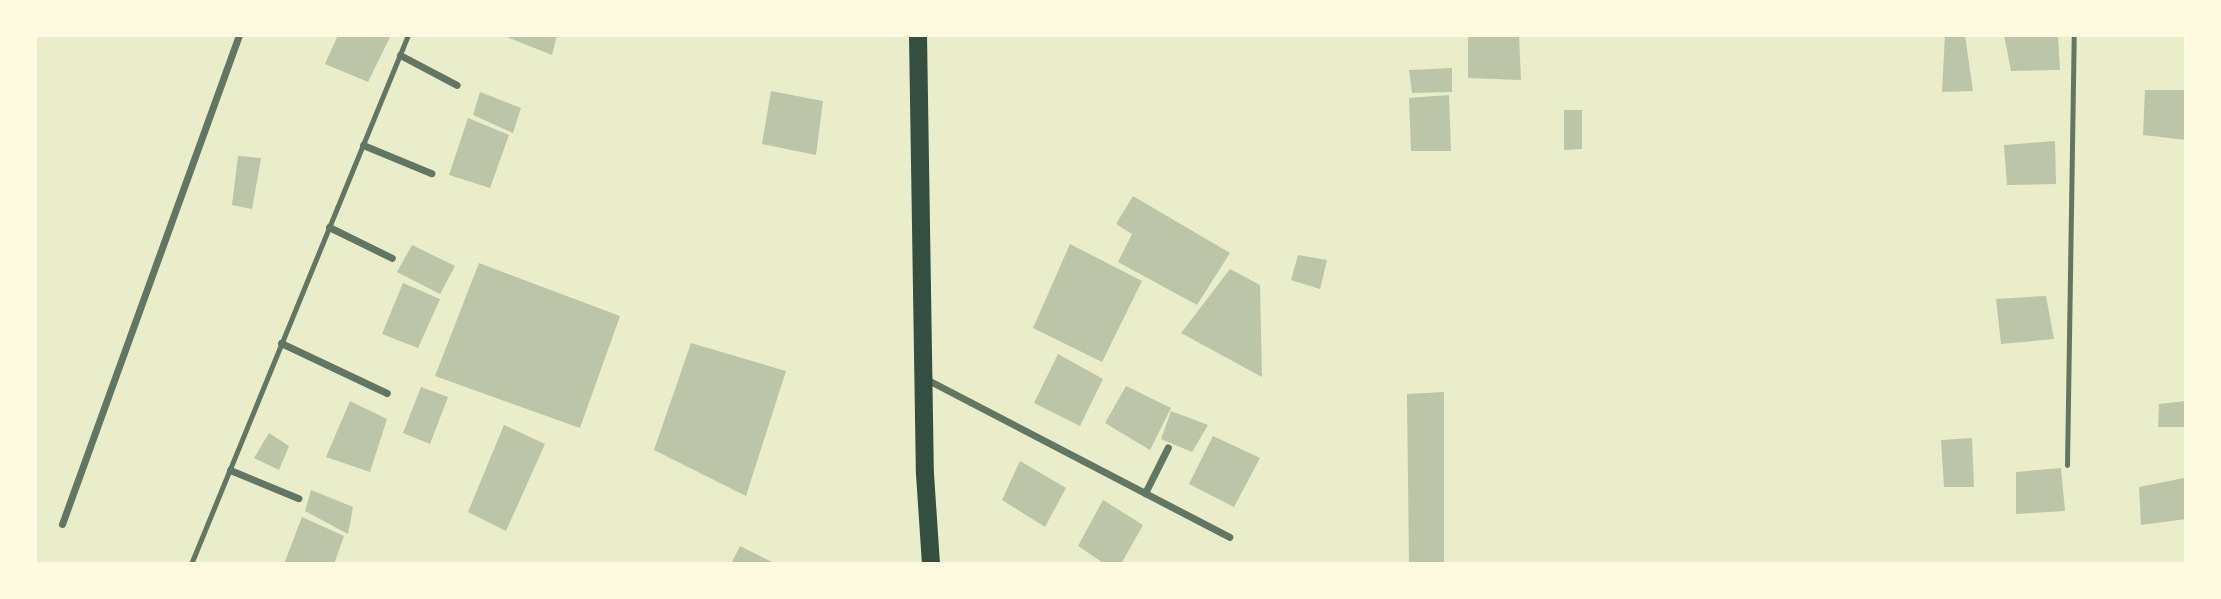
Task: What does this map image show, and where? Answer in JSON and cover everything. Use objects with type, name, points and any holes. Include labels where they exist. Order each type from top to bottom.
[{"type":"main road","points":[[918,35],[931,564]]},
{"type":"street","points":[[62,524],[239,35]]},
{"type":"street","points":[[400,55],[457,85]]},
{"type":"street","points":[[363,145],[431,173]]},
{"type":"street","points":[[329,227],[392,258]]},
{"type":"street","points":[[281,343],[387,393]]},
{"type":"street","points":[[925,379],[1229,537]]},
{"type":"street","points":[[1145,493],[1168,447]]},
{"type":"street","points":[[230,470],[298,498]]},
{"type":"lane","points":[[191,564],[408,35]]},
{"type":"lane","points":[[2067,465],[2074,35]]},
{"type":"building","points":[[338,35],[391,35],[368,82],[325,64]]},
{"type":"building","points":[[502,35],[557,35],[552,55]]},
{"type":"building","points":[[1468,35],[1519,35],[1521,80],[1468,78]]},
{"type":"building","points":[[1945,35],[1965,35],[1973,91],[1942,92]]},
{"type":"building","points":[[2004,35],[2058,35],[2060,70],[2011,71]]},
{"type":"building","points":[[1452,68],[1452,92],[1412,93],[1409,70]]},
{"type":"building","points":[[2145,90],[2186,90],[2186,140],[2143,135]]},
{"type":"building","points":[[771,91],[823,101],[816,155],[762,144]]},
{"type":"building","points":[[480,92],[521,108],[513,133],[473,115]]},
{"type":"building","points":[[1449,95],[1451,151],[1411,151],[1409,98]]},
{"type":"building","points":[[1564,110],[1582,110],[1582,149],[1564,150]]},
{"type":"building","points":[[468,118],[509,135],[490,188],[449,175]]},
{"type":"building","points":[[2055,141],[2056,184],[2007,185],[2004,145]]},
{"type":"building","points":[[238,156],[261,158],[252,209],[232,205]]},
{"type":"building","points":[[1133,196],[1230,253],[1197,305],[1118,262],[1132,234],[1116,224]]},
{"type":"building","points":[[1070,244],[1142,281],[1102,362],[1033,328]]},
{"type":"building","points":[[412,245],[455,266],[440,294],[397,272]]},
{"type":"building","points":[[1298,255],[1327,260],[1320,289],[1291,280]]},
{"type":"building","points":[[479,263],[620,316],[580,428],[435,376]]},
{"type":"building","points":[[1230,269],[1260,285],[1262,377],[1181,333]]},
{"type":"building","points":[[403,283],[440,299],[418,348],[382,334]]},
{"type":"building","points":[[2046,296],[2054,339],[2001,344],[1996,299]]},
{"type":"building","points":[[691,343],[786,371],[746,496],[654,450]]},
{"type":"building","points":[[1058,354],[1103,379],[1080,426],[1034,403]]},
{"type":"building","points":[[1126,386],[1171,408],[1150,450],[1105,423]]},
{"type":"building","points":[[421,387],[448,397],[430,444],[403,433]]},
{"type":"building","points":[[1444,392],[1444,564],[1409,564],[1407,394]]},
{"type":"building","points":[[350,401],[387,419],[370,472],[326,457]]},
{"type":"building","points":[[2186,401],[2186,427],[2158,427],[2159,404]]},
{"type":"building","points":[[1171,411],[1208,425],[1192,452],[1161,439]]},
{"type":"building","points":[[504,425],[545,444],[506,531],[468,512]]},
{"type":"building","points":[[269,433],[289,446],[279,470],[254,458]]},
{"type":"building","points":[[1213,436],[1260,458],[1234,507],[1189,484]]},
{"type":"building","points":[[1972,438],[1974,487],[1944,487],[1941,440]]},
{"type":"building","points":[[1020,461],[1066,488],[1045,527],[1002,500]]},
{"type":"building","points":[[2061,468],[2065,511],[2016,514],[2016,472]]},
{"type":"building","points":[[2184,478],[2186,519],[2141,525],[2139,487]]},
{"type":"building","points":[[311,490],[353,507],[348,534],[305,511]]},
{"type":"building","points":[[1103,500],[1143,525],[1121,564],[1105,564],[1078,546]]},
{"type":"building","points":[[302,517],[344,536],[334,564],[284,564]]},
{"type":"building","points":[[740,546],[776,564],[731,564]]}]
